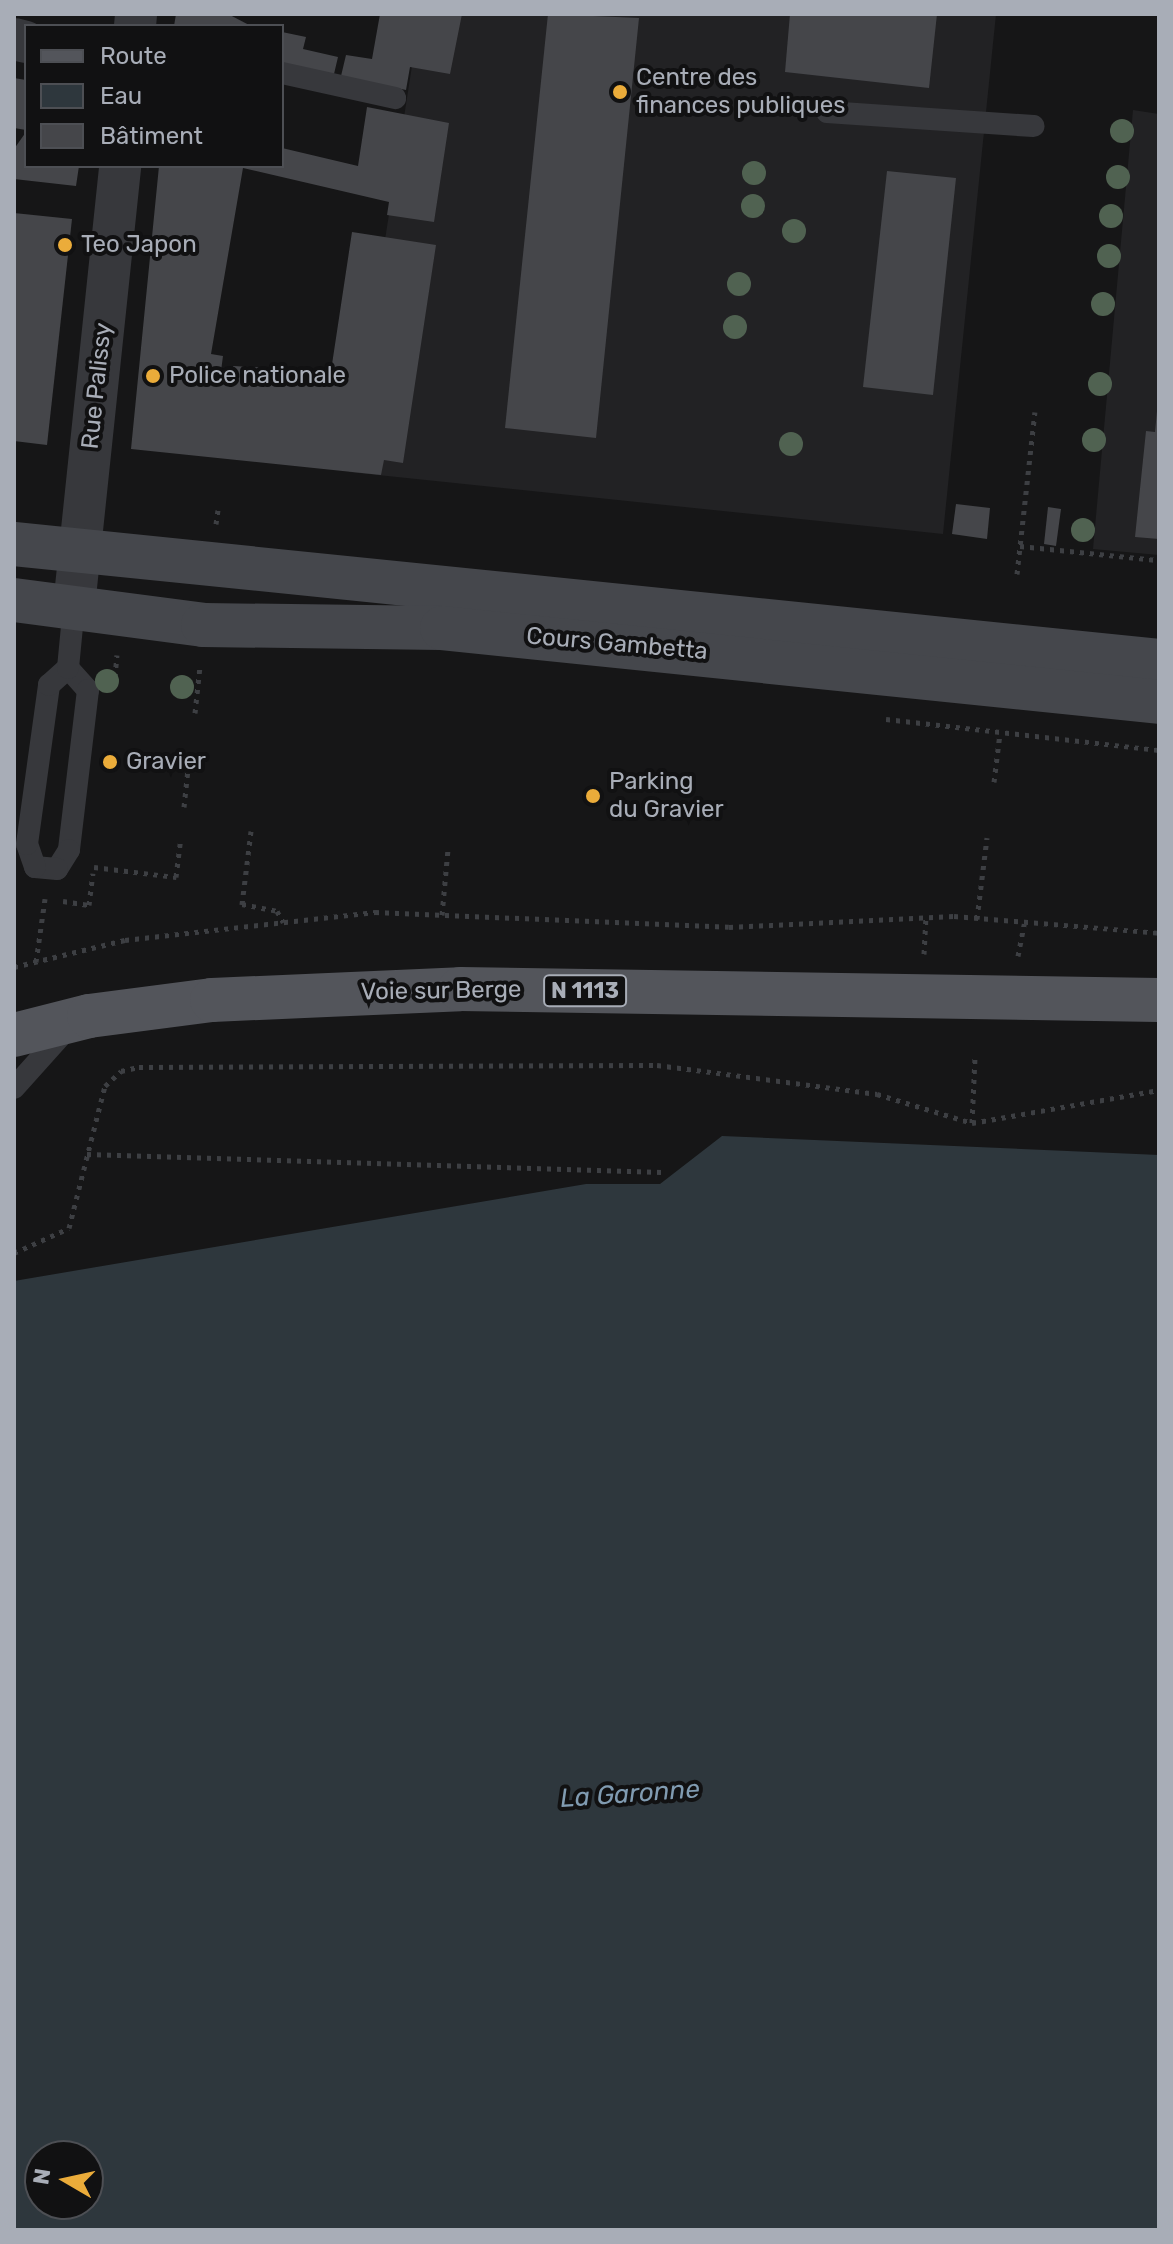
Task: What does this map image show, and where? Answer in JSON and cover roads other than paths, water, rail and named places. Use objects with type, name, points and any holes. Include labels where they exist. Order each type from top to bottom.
[{"type":"main road","name":"Cours Gambetta","points":[[14,544],[1159,661]]},
{"type":"main road","name":"Cours Gambetta","points":[[14,600],[203,625],[442,628],[1159,702]]},
{"type":"main road","name":"Voie sur Berge","points":[[14,1035],[89,1016],[212,1000],[460,989],[1159,1000]]},
{"type":"street","name":"Rue Palissy","points":[[74,606],[120,168]]},
{"type":"lane","points":[[284,73],[395,98]]},
{"type":"lane","points":[[827,112],[1034,126]]},
{"type":"lane","points":[[68,660],[88,690],[69,850],[57,869],[35,867],[27,844],[49,685],[68,660],[74,606]]},
{"type":"lane","points":[[14,1088],[54,1038],[89,1016]]},
{"type":"water","name":"La Garonne","points":[[722,1136],[1159,1155],[1159,2230],[14,2230],[14,1281],[586,1184],[660,1184]]},
{"type":"place","name":"Centre des finances publiques","points":[[620,92]]},
{"type":"place","name":"Teo Japon","points":[[65,245]]},
{"type":"place","name":"Police nationale","points":[[153,376]]},
{"type":"place","name":"Gravier","points":[[110,762]]},
{"type":"place","name":"Parking du Gravier","points":[[593,796]]}]
